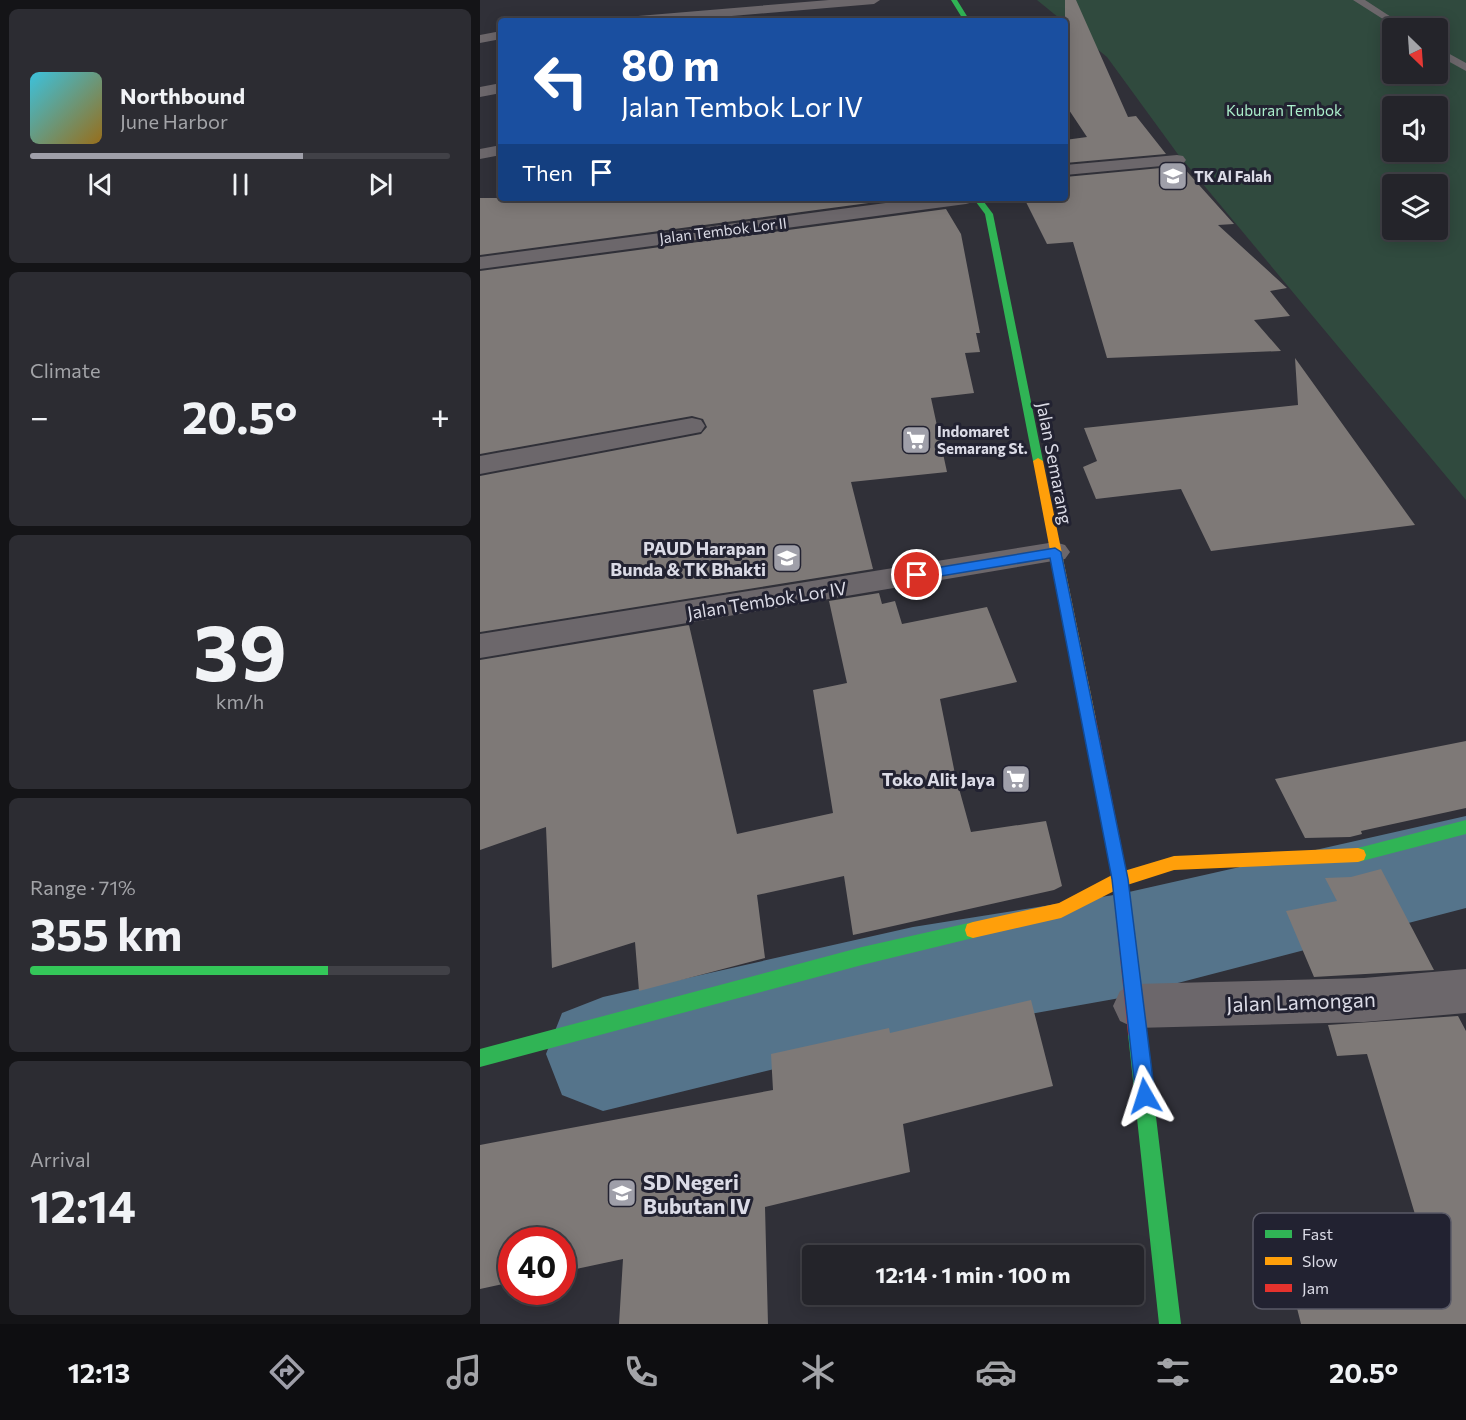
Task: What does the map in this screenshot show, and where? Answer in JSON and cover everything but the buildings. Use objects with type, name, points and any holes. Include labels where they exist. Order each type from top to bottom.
[{"type":"street","points":[[659,18],[874,0]]},
{"type":"street","points":[[954,0],[965,18]]},
{"type":"street","points":[[480,39],[498,36]]},
{"type":"street","points":[[480,92],[498,89]]},
{"type":"street","points":[[480,154],[498,151]]},
{"type":"street","points":[[1068,171],[1177,160]]},
{"type":"street","name":"Jalan Tembok Lor II","points":[[480,263],[944,201]]},
{"type":"street","name":"Jalan Semarang","points":[[980,201],[992,210],[1055,552],[1120,879],[1170,1324]]},
{"type":"street","points":[[480,465],[692,426]]},
{"type":"street","name":"Jalan Tembok Lor IV","points":[[480,646],[1055,552]]},
{"type":"street","points":[[480,1058],[862,956],[1061,910],[1120,879],[1174,864],[1350,857],[1466,827]]},
{"type":"street","name":"Jalan Lamongan","points":[[1134,994],[1364,1000],[1466,991]]},
{"type":"lane","points":[[1358,0],[1387,18]]},
{"type":"lane","points":[[1448,57],[1466,68]]},
{"type":"green space","name":"Kuburan Tembok","points":[[1037,0],[1466,0],[1466,500],[1177,153],[1107,57],[1068,25],[1068,18],[1059,18]]},
{"type":"waterway","points":[[603,1054],[913,981],[1120,946],[1466,862]]},
{"type":"traffic: fast","points":[[954,0],[965,18]]},
{"type":"traffic: fast","points":[[979,201],[989,214],[1038,461]]},
{"type":"traffic: fast","points":[[1358,855],[1466,827]]},
{"type":"traffic: fast","points":[[480,1058],[862,956],[973,930]]},
{"type":"traffic: fast","points":[[1137,1034],[1170,1324]]},
{"type":"traffic: slow","points":[[1038,461],[1089,719]]},
{"type":"traffic: slow","points":[[973,930],[1061,910],[1120,879],[1174,863],[1358,855]]},
{"type":"traffic: jam","points":[[1089,719],[1120,879],[1137,1034]]},
{"type":"place","name":"TK Al Falah","points":[[1173,176]]},
{"type":"place","name":"Indomaret Semarang St.","points":[[916,440]]},
{"type":"place","name":"PAUD Harapan Bunda & TK Bhakti","points":[[787,558]]},
{"type":"place","name":"Toko Alit Jaya","points":[[1016,779]]},
{"type":"place","name":"SD Negeri Bubutan IV","points":[[622,1193]]},
{"type":"route","points":[[917,575],[1055,552],[1120,879],[1145,1096]]}]
